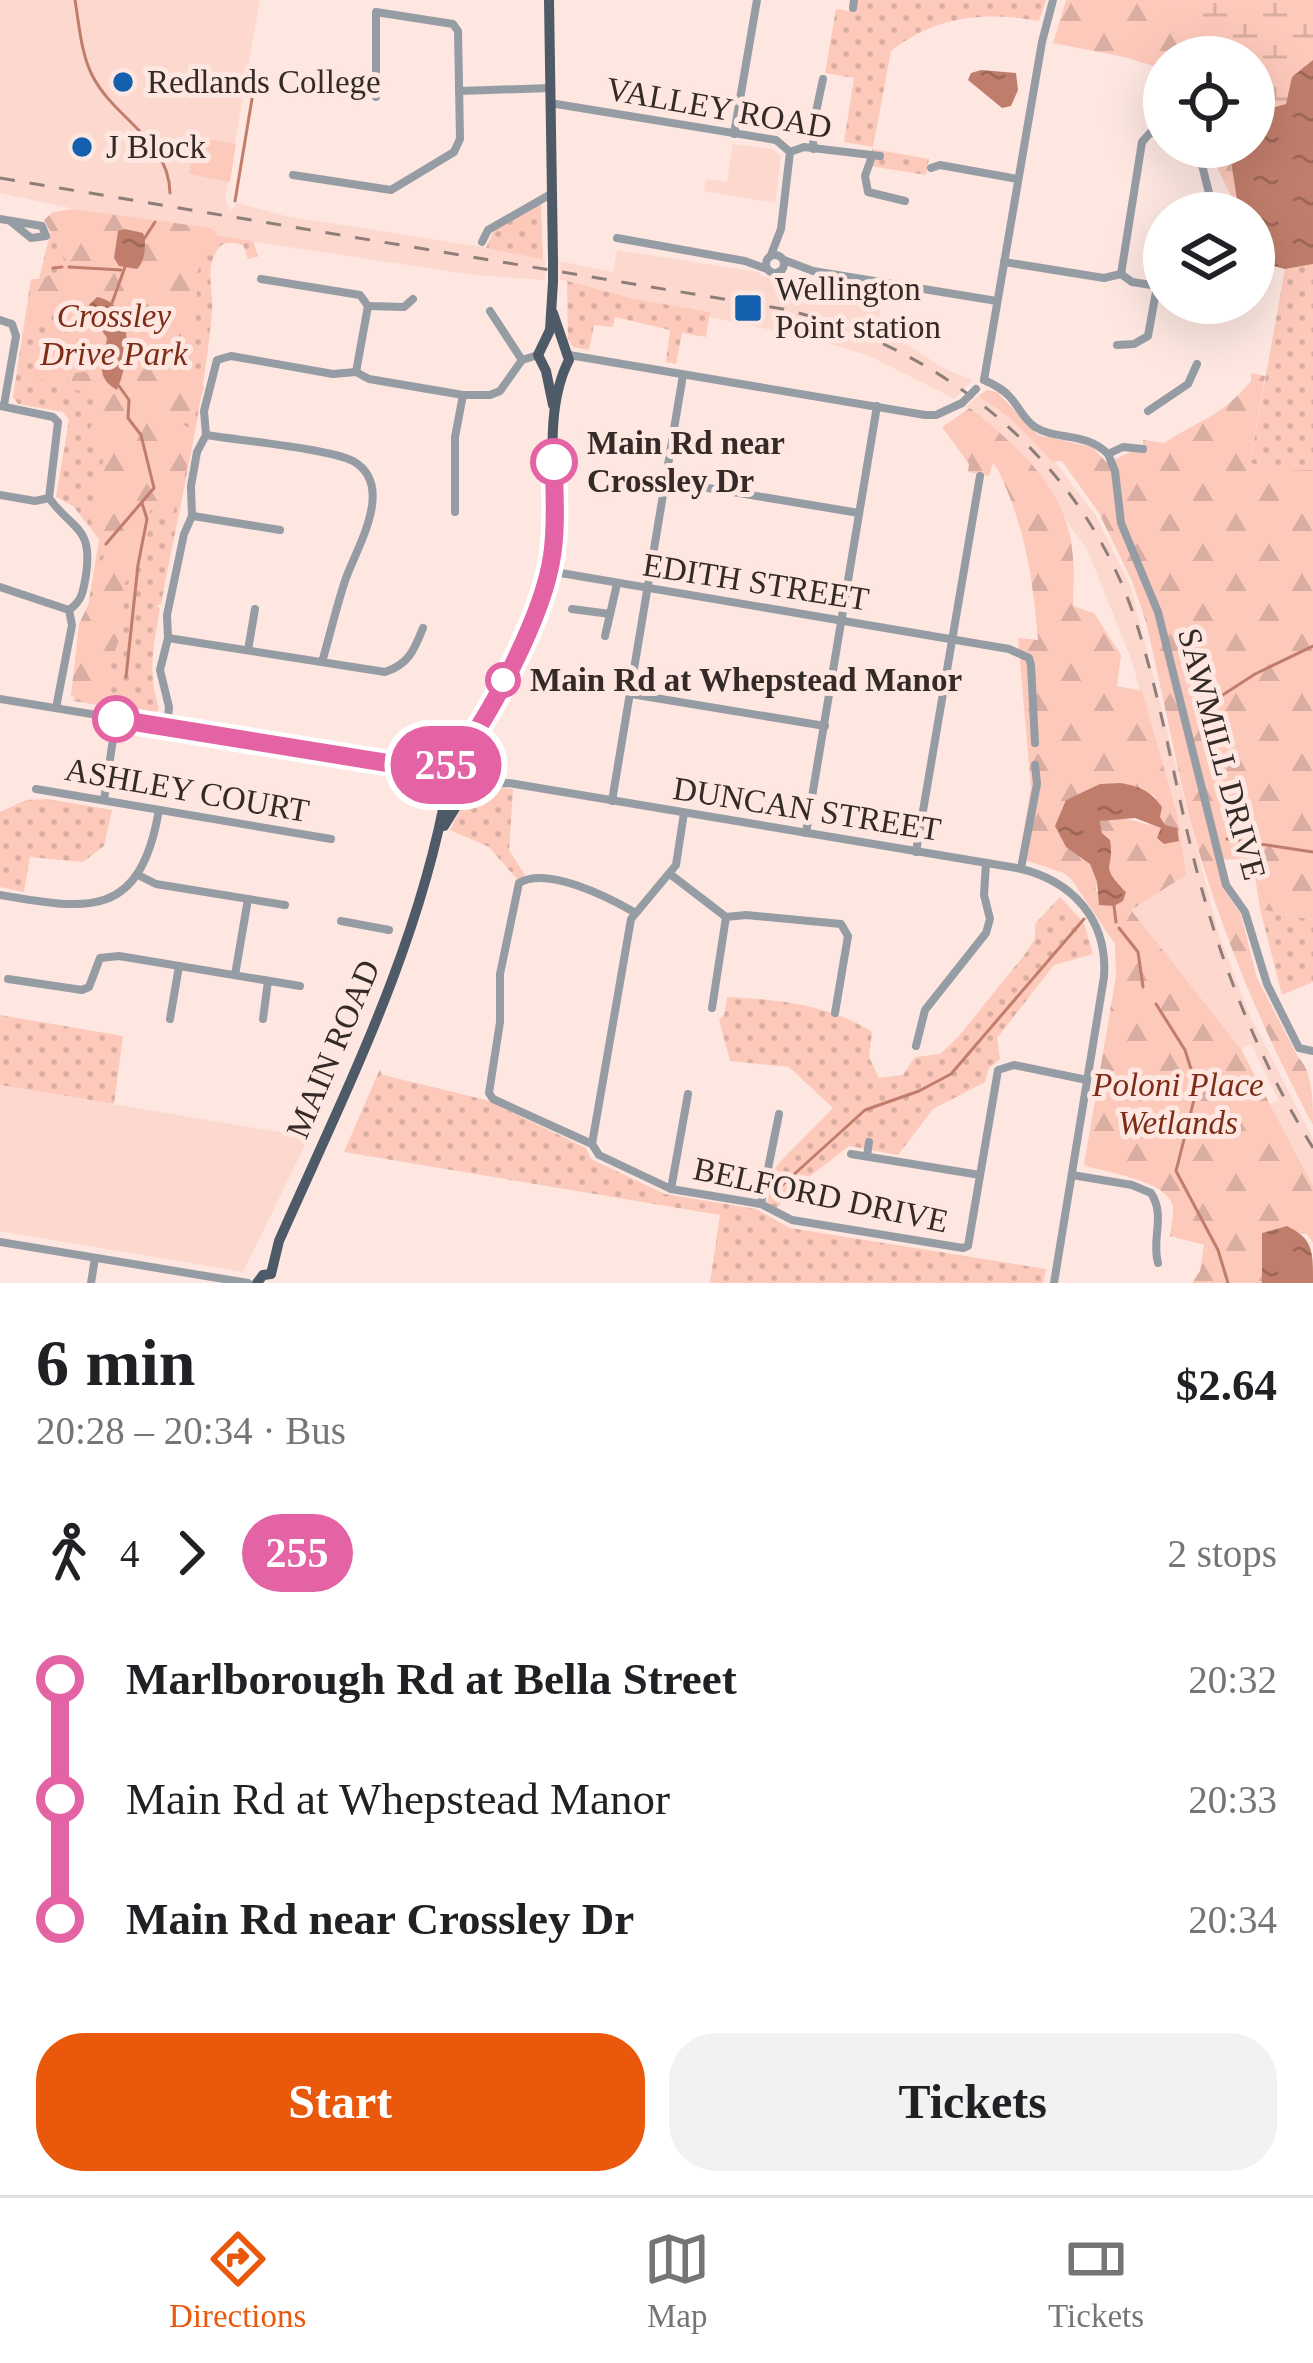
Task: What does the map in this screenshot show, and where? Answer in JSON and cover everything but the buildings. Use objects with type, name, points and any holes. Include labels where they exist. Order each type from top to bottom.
[{"type":"main road","points":[[481,725],[468,786],[459,789],[448,782],[451,765],[481,725],[540,602],[554,544],[555,421],[566,350],[554,313],[549,0]]},
{"type":"main road","points":[[554,313],[538,355],[546,371],[555,421]]},
{"type":"main road","points":[[546,344],[566,350]]},
{"type":"main road","points":[[546,371],[561,371]]},
{"type":"main road","points":[[451,765],[462,762],[472,770]]},
{"type":"main road","name":"MAIN ROAD","points":[[271,1274],[279,1241],[388,997],[436,842],[448,782]]},
{"type":"main road","name":"MAIN ROAD","points":[[436,842],[468,786]]},
{"type":"main road","points":[[252,1283],[271,1274],[282,1283]]},
{"type":"street","points":[[734,134],[757,0]]},
{"type":"street","points":[[566,350],[683,375],[937,415],[962,403],[984,380],[1053,0]]},
{"type":"street","points":[[293,175],[391,190],[459,146],[458,31],[453,24],[376,12],[376,97]]},
{"type":"street","points":[[813,149],[823,80]]},
{"type":"street","points":[[459,91],[550,88]]},
{"type":"street","name":"VALLEY ROAD","points":[[550,103],[776,140],[790,152],[813,149],[876,156],[865,176],[868,192],[904,201]]},
{"type":"street","points":[[1121,274],[1143,141]]},
{"type":"street","points":[[780,272],[790,152]]},
{"type":"street","points":[[932,168],[940,165],[1018,179]]},
{"type":"street","points":[[482,242],[488,230],[551,194]]},
{"type":"street","points":[[769,260],[781,229]]},
{"type":"street","points":[[617,238],[746,261],[783,259],[813,271]]},
{"type":"street","points":[[769,260],[780,272],[813,271],[998,301]]},
{"type":"street","points":[[1004,262],[1104,278],[1121,274],[1143,284]]},
{"type":"street","points":[[260,279],[360,295],[368,306],[356,372]]},
{"type":"street","points":[[368,306],[404,307],[413,299]]},
{"type":"street","points":[[490,311],[522,359]]},
{"type":"street","points":[[0,320],[12,325],[16,336],[2,405],[58,422],[50,498],[85,535],[89,547],[83,595],[69,610]]},
{"type":"street","points":[[1118,345],[1134,344],[1148,336],[1151,324]]},
{"type":"street","points":[[167,727],[169,707],[160,670],[168,638],[167,615],[192,516],[191,486],[197,452],[206,435],[204,410],[213,369],[223,357],[332,374],[356,372],[369,379],[490,395],[500,391],[522,359],[538,355]]},
{"type":"street","points":[[1148,410],[1178,393],[1197,364]]},
{"type":"street","points":[[611,801],[683,375]]},
{"type":"street","points":[[984,380],[1007,392],[1033,426],[1098,444],[1108,454],[1123,447],[1143,449]]},
{"type":"street","points":[[455,512],[455,437],[463,395]]},
{"type":"street","points":[[806,833],[877,406]]},
{"type":"street","points":[[206,435],[342,458],[364,470],[371,485],[368,525],[345,578],[322,662]]},
{"type":"street","name":"SAWMILL DRIVE","points":[[1108,454],[1115,471],[1121,523],[1158,612],[1226,885],[1245,912],[1267,984],[1299,1048],[1313,1051]]},
{"type":"street","points":[[916,852],[980,476]]},
{"type":"street","points":[[666,481],[859,513]]},
{"type":"street","points":[[0,495],[35,501],[50,498]]},
{"type":"street","points":[[192,516],[280,530]]},
{"type":"street","name":"EDITH STREET","points":[[549,572],[1009,649],[1029,658],[1031,665],[1035,743]]},
{"type":"street","points":[[605,635],[617,584]]},
{"type":"street","points":[[0,587],[69,610]]},
{"type":"street","points":[[248,650],[255,609]]},
{"type":"street","points":[[572,609],[610,614]]},
{"type":"street","points":[[56,708],[72,625],[69,610]]},
{"type":"street","points":[[168,638],[385,672],[411,657],[423,628]]},
{"type":"street","points":[[630,694],[825,726]]},
{"type":"street","points":[[0,699],[418,768],[451,765]]},
{"type":"street","points":[[104,801],[116,719]]},
{"type":"street","points":[[1021,868],[1035,765]]},
{"type":"street","points":[[418,768],[448,782]]},
{"type":"street","name":"DUNCAN STREET","points":[[472,770],[509,784],[1021,868],[1064,886],[1086,907],[1097,927],[1105,964],[1088,1080]]},
{"type":"street","name":"DUNCAN STREET","points":[[468,786],[509,784]]},
{"type":"street","name":"ASHLEY COURT","points":[[36,789],[331,839]]},
{"type":"street","points":[[0,895],[59,905],[96,904],[122,891],[138,875],[159,810]]},
{"type":"street","points":[[592,1144],[634,912],[676,865],[684,813]]},
{"type":"street","points":[[916,1046],[925,1010],[986,933],[990,919],[984,895],[986,862]]},
{"type":"street","points":[[670,874],[726,917],[842,924],[848,936],[835,1013]]},
{"type":"street","points":[[138,875],[156,884],[285,905]]},
{"type":"street","name":"BELFORD DRIVE","points":[[634,912],[584,887],[529,877],[519,883],[500,974],[500,1022],[489,1093],[493,1099],[592,1144],[598,1155],[671,1189],[761,1204],[792,1220],[963,1248],[968,1246],[998,1070],[1014,1065],[1088,1080]]},
{"type":"street","points":[[236,975],[248,899]]},
{"type":"street","points":[[712,1008],[726,917]]},
{"type":"street","points":[[341,921],[389,930]]},
{"type":"street","points":[[8,979],[82,990],[88,987],[100,958],[119,956],[300,986]]},
{"type":"street","points":[[170,1019],[179,966]]},
{"type":"street","points":[[262,1019],[268,981]]},
{"type":"street","points":[[1054,1283],[1088,1080]]},
{"type":"street","points":[[671,1189],[688,1094]]},
{"type":"street","points":[[761,1204],[778,1114]]},
{"type":"street","points":[[867,1156],[869,1142]]},
{"type":"street","points":[[851,1154],[980,1175]]},
{"type":"street","points":[[1072,1175],[1132,1184],[1151,1193],[1158,1203],[1158,1264]]},
{"type":"street","points":[[0,1242],[252,1283]]},
{"type":"street","points":[[91,1283],[95,1258]]},
{"type":"shaded area","name":"Redlands College","points":[[0,0],[260,0],[225,199],[230,212],[237,203],[285,216],[533,255],[545,259],[545,280],[474,275],[163,228],[0,193]]},
{"type":"shaded area","points":[[733,144],[772,149],[781,156],[775,203],[704,191],[706,179],[727,182]]},
{"type":"shaded area","points":[[617,250],[758,272],[781,281],[787,277],[883,293],[878,326],[945,369],[972,380],[955,399],[869,356],[811,338],[709,317],[709,312],[567,292],[567,281],[560,280],[559,261],[613,272]]},
{"type":"shaded area","points":[[978,396],[1009,417],[1058,466],[1096,516],[1131,588],[1218,932],[1249,1014],[1313,1139],[1313,1186],[1270,1104],[1279,1101],[1251,1044],[1241,1049],[1130,909],[1162,774],[1132,661],[1087,549],[1020,457],[966,407]]},
{"type":"shaded area","points":[[0,1085],[309,1137],[243,1272],[0,1231]]},
{"type":"green space","points":[[858,0],[1046,0],[1039,21],[961,19],[925,30],[891,51],[873,147],[844,142],[854,78],[825,73],[836,9],[855,12]]},
{"type":"green space","points":[[1066,0],[1178,0],[1197,36],[1143,36],[1143,63],[1053,43]]},
{"type":"green space","points":[[1178,0],[1313,0],[1313,264],[1275,266],[1275,192],[1236,192],[1232,168],[1275,168],[1275,36],[1197,36]]},
{"type":"green space","points":[[195,137],[236,144],[230,182],[189,174]]},
{"type":"green space","points":[[872,149],[929,159],[926,175],[870,166]]},
{"type":"green space","points":[[1217,168],[1232,168],[1236,192],[1229,192]]},
{"type":"green space","points":[[541,202],[543,259],[486,248],[493,232]]},
{"type":"green space","name":"Crossley Drive Park","points":[[73,209],[211,228],[217,233],[195,276],[198,305],[190,360],[204,387],[195,416],[180,423],[189,428],[191,437],[186,473],[171,519],[151,510],[145,518],[136,568],[123,586],[124,628],[109,666],[105,705],[71,696],[79,624],[91,599],[100,600],[95,585],[106,549],[88,515],[104,454],[89,432],[98,405],[83,392],[68,388],[75,373],[93,371],[76,364],[78,352],[99,355],[100,350],[81,348],[71,335],[71,324],[90,313],[86,302],[55,302],[32,330],[26,323],[32,282],[70,268],[44,220],[53,212]]},
{"type":"green space","name":"Crossley Drive Park","points":[[53,222],[163,228],[253,241],[258,256],[248,259],[243,245],[226,243],[211,264],[212,312],[203,385],[161,604],[156,606],[160,608],[153,658],[159,708],[155,714],[73,701],[99,539],[73,506],[56,497],[69,420],[63,412],[18,404],[13,397],[31,279],[39,279]]},
{"type":"green space","points":[[1313,264],[1313,479],[1250,463],[1285,269]]},
{"type":"green space","points":[[567,281],[710,312],[706,337],[682,333],[676,364],[666,362],[670,330],[615,317],[613,327],[594,325],[589,350],[573,347],[568,339]]},
{"type":"green space","points":[[50,333],[79,341],[66,387],[37,379]]},
{"type":"green space","points":[[1251,373],[1265,376],[1250,463],[1283,471],[1313,470],[1313,920],[1260,909],[1255,876],[1246,859],[1216,860],[1223,888],[1241,915],[1257,978],[1307,1071],[1313,1125],[1251,996],[1213,896],[1132,581],[1099,513],[1062,461],[1053,462],[1009,417],[978,396],[987,390],[997,392],[1038,435],[1092,447],[1107,463],[1143,446],[1143,440],[1164,443],[1210,416],[1240,393],[1251,381]]},
{"type":"green space","name":"Poloni Place Wetlands","points":[[970,408],[1036,469],[1068,527],[1073,606],[1094,613],[1121,655],[1117,686],[1142,691],[1177,815],[1186,875],[1131,910],[1241,1049],[1313,1186],[1313,1243],[1307,1234],[1263,1232],[1262,1283],[1192,1283],[1200,1271],[1204,1245],[1170,1236],[1173,1206],[1168,1197],[1148,1184],[1084,1165],[1116,976],[1115,944],[1071,879],[1019,858],[1031,788],[1018,638],[1038,640],[1030,574],[1015,512],[998,470],[993,463],[989,476],[968,472],[969,464],[942,427]],"holes":[[[1120,783],[1154,795],[1165,826],[1118,818],[1100,821],[1102,833],[1110,840],[1110,878],[1120,885],[1095,892],[1097,882],[1066,800],[1100,785]]]},
{"type":"green space","points":[[489,786],[513,789],[509,850],[525,875],[518,880],[489,847],[450,830],[468,795]]},
{"type":"green space","points":[[26,800],[112,810],[104,846],[83,862],[30,857],[24,892],[0,887],[0,812]]},
{"type":"green space","points":[[1060,897],[1084,923],[1093,954],[1054,965],[997,1038],[1000,1059],[989,1068],[985,1082],[933,1109],[898,1155],[849,1146],[791,1191],[777,1208],[767,1203],[776,1166],[833,1108],[789,1067],[730,1061],[719,1020],[727,997],[802,1005],[839,1015],[872,1032],[869,1057],[879,1078],[903,1075],[915,1057],[940,1054],[958,1037],[1025,954],[1035,939],[1035,924]]},
{"type":"green space","points":[[1260,909],[1313,920],[1313,982],[1282,995]]},
{"type":"green space","points":[[0,1015],[123,1036],[114,1104],[0,1085]]},
{"type":"green space","points":[[380,1069],[383,1075],[486,1100],[586,1148],[591,1159],[665,1194],[756,1209],[790,1228],[1046,1269],[1043,1283],[710,1283],[720,1215],[344,1152]]},
{"type":"water","points":[[1313,60],[1313,264],[1285,269],[1275,266],[1275,192],[1236,192],[1232,168],[1275,168],[1275,107],[1286,104],[1292,77]]},
{"type":"water","points":[[971,73],[1016,73],[1018,90],[1011,106],[1002,108],[968,80]]},
{"type":"water","points":[[118,231],[143,233],[145,246],[137,269],[119,266],[114,258]]},
{"type":"water","points":[[97,297],[110,302],[124,322],[127,350],[117,390],[102,373],[107,338],[89,312]]},
{"type":"water","points":[[1120,783],[1153,797],[1162,807],[1160,817],[1165,825],[1177,828],[1179,841],[1164,844],[1157,838],[1161,828],[1135,818],[1100,821],[1102,833],[1110,840],[1110,871],[1126,892],[1114,906],[1099,905],[1090,864],[1066,847],[1055,826],[1066,800],[1100,784]]},
{"type":"water","points":[[1287,1226],[1310,1247],[1313,1283],[1262,1283],[1262,1233]]},
{"type":"waterway","points":[[75,0],[92,75],[151,144],[167,174],[170,193]]},
{"type":"waterway","points":[[235,201],[256,75]]},
{"type":"waterway","points":[[144,239],[155,222]]},
{"type":"waterway","points":[[53,268],[62,267]]},
{"type":"waterway","points":[[69,267],[121,270]]},
{"type":"waterway","points":[[112,303],[125,267]]},
{"type":"waterway","points":[[106,544],[154,488],[141,435],[128,418],[129,400],[119,386]]},
{"type":"waterway","points":[[126,677],[147,519],[142,503]]},
{"type":"waterway","points":[[1198,711],[1255,674],[1313,646]]},
{"type":"waterway","points":[[1227,839],[1313,852]]},
{"type":"waterway","points":[[1114,906],[1116,922]]},
{"type":"waterway","points":[[780,1187],[865,1110],[951,1074],[1084,919]]},
{"type":"waterway","points":[[1119,928],[1138,952],[1143,987]]},
{"type":"waterway","points":[[1156,1004],[1185,1050],[1197,1088],[1176,1171],[1218,1250],[1228,1283]]},
{"type":"railway","points":[[0,178],[783,309],[842,327],[952,383],[1001,420],[1044,463],[1082,511],[1113,564],[1146,656],[1214,930],[1264,1058],[1313,1148]]},
{"type":"bus line","name":"255","points":[[116,719],[418,768],[451,765],[481,725],[540,602],[554,544],[554,462]]},
{"type":"place","name":"Redlands College","points":[[123,82]]},
{"type":"place","name":"J Block","points":[[82,147]]},
{"type":"place","name":"Wellington Point station","points":[[748,308]]},
{"type":"place","name":"Main Rd near Crossley Dr","points":[[554,462]]},
{"type":"place","name":"Main Rd at Whepstead Manor","points":[[503,680]]}]
